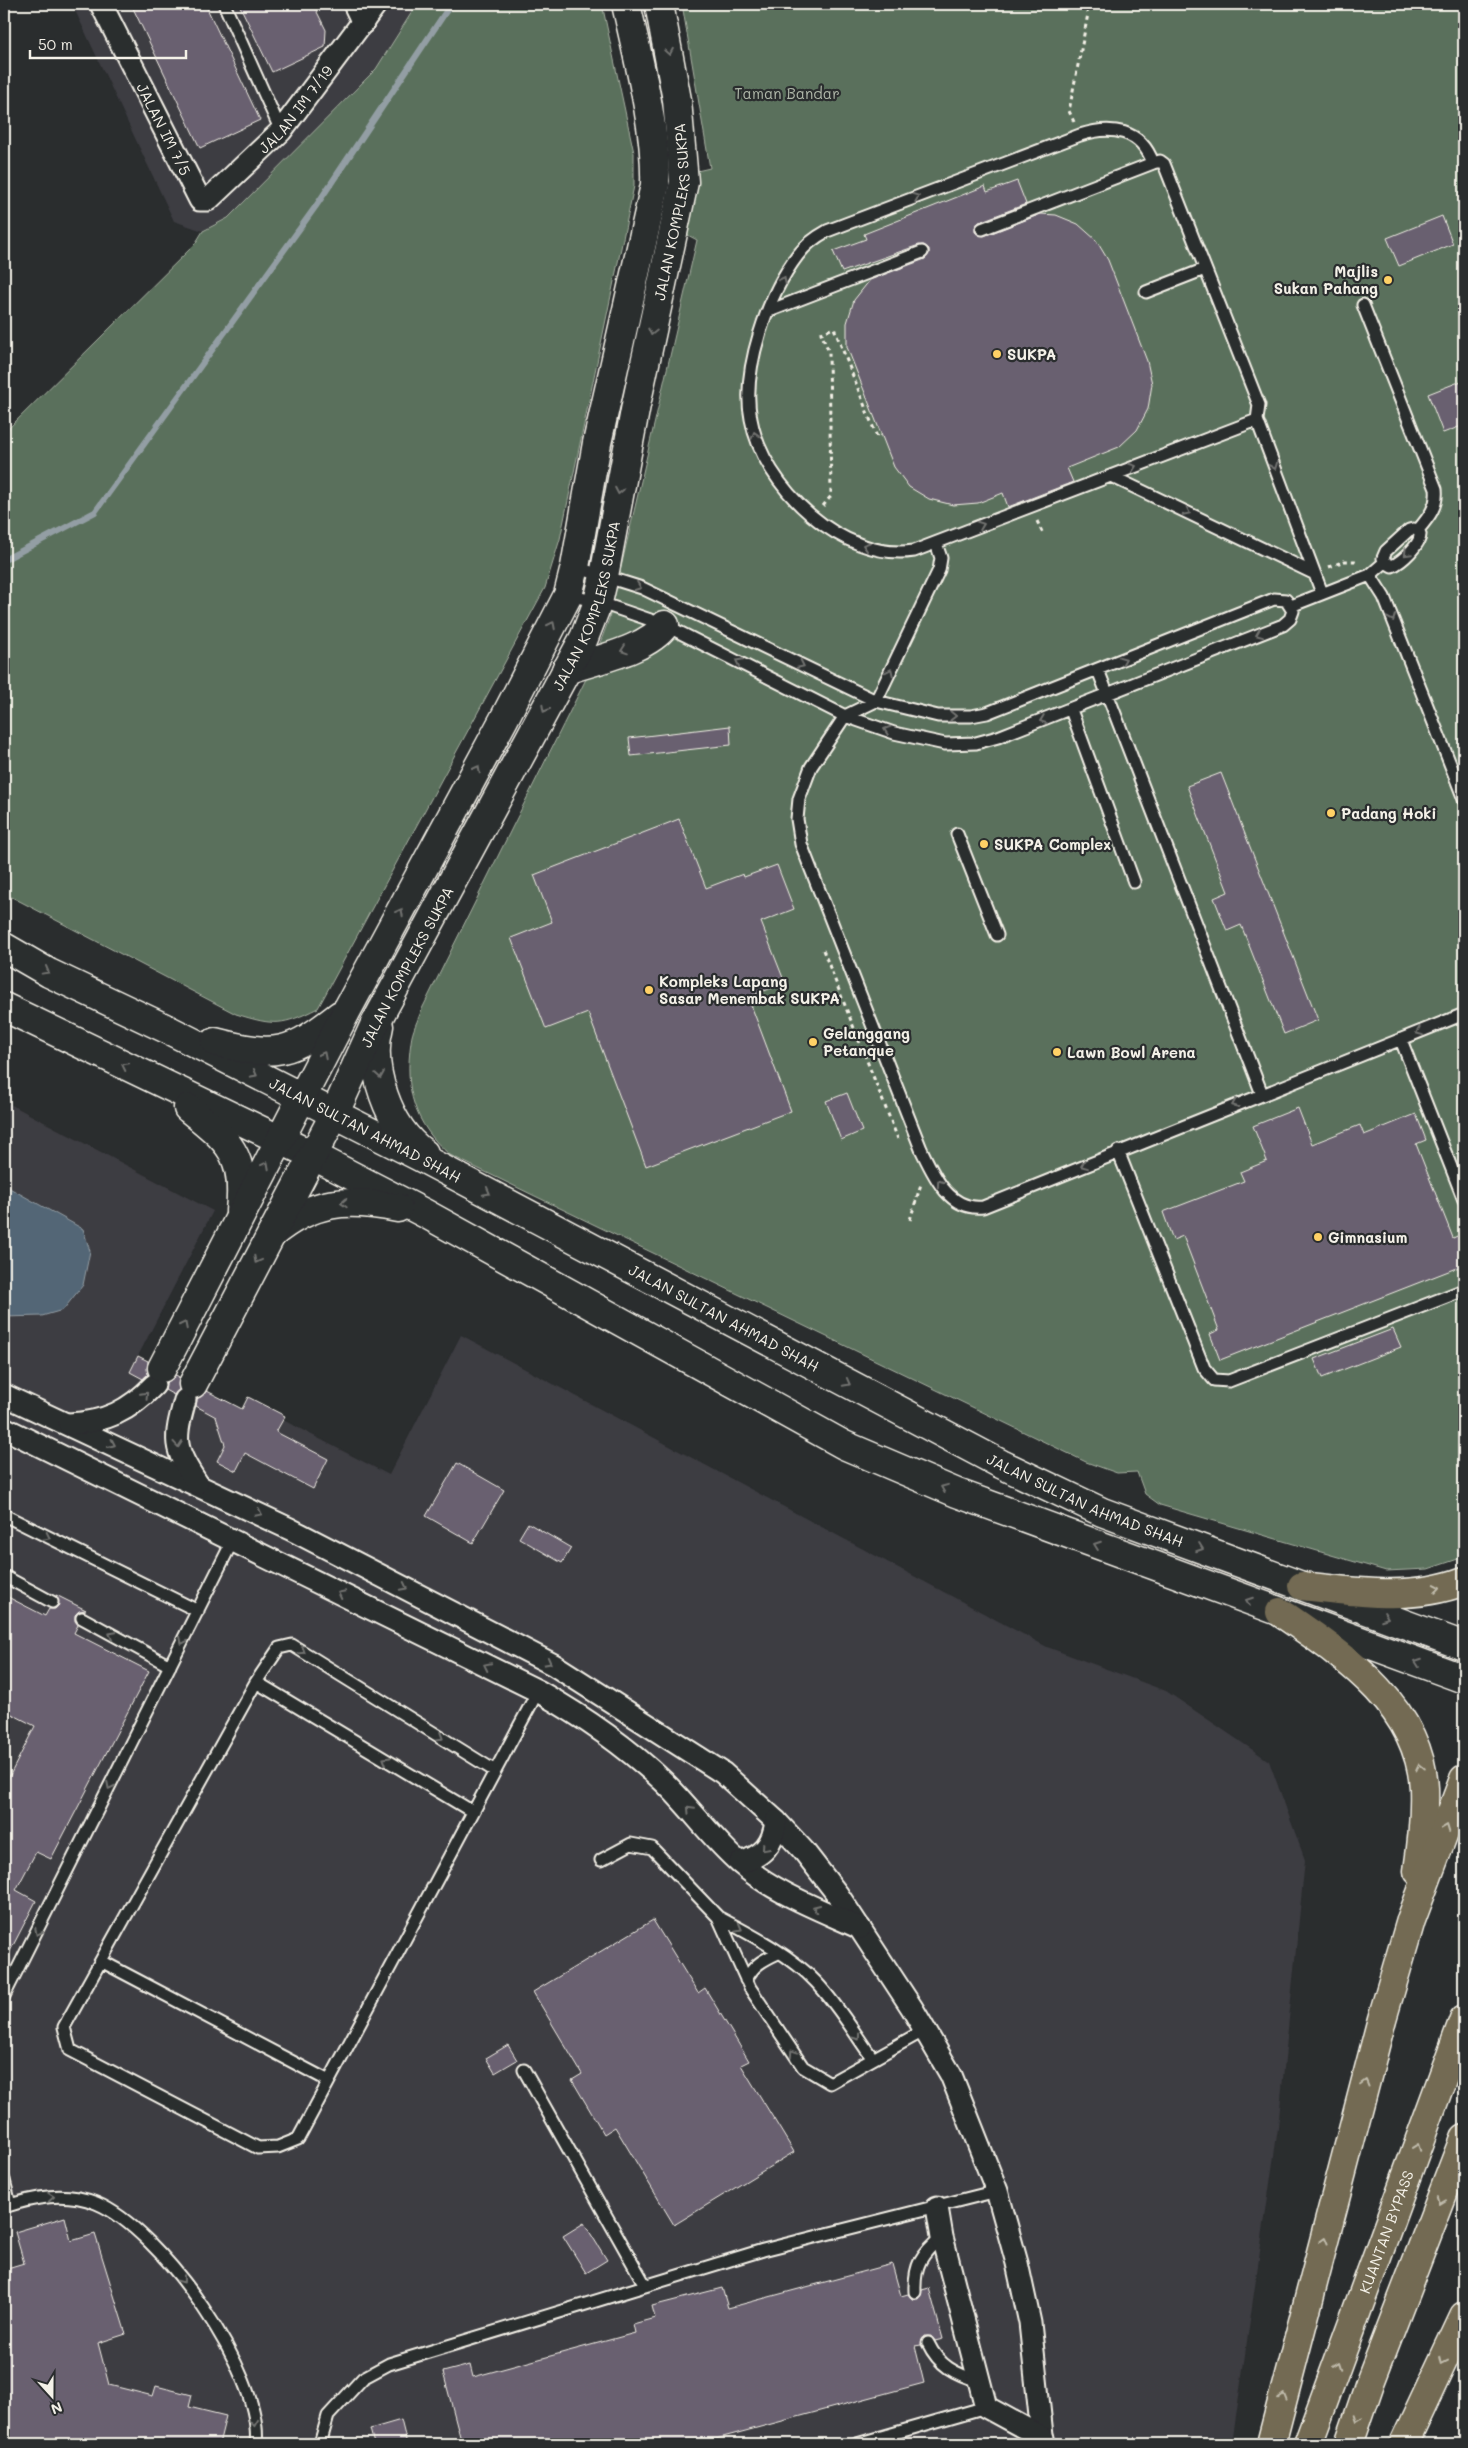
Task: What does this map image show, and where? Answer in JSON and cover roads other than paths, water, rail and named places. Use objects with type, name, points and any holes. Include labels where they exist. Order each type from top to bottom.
[{"type":"highway","points":[[1302,1586],[1373,1594],[1413,1593],[1451,1586],[1464,1581]]},
{"type":"highway","points":[[1280,1612],[1340,1654],[1372,1682],[1403,1720],[1417,1755],[1424,1787],[1423,1836],[1411,1920]]},
{"type":"highway","points":[[1271,2444],[1382,2019],[1411,1920],[1464,1779]]},
{"type":"highway","name":"KUANTAN BYPASS","points":[[1308,2444],[1464,2019]]},
{"type":"highway","points":[[1349,2444],[1371,2380],[1464,2140]]},
{"type":"highway","points":[[1404,2444],[1464,2316]]},
{"type":"main road","name":"JALAN KOMPLEKS SUKPA","points":[[158,1376],[347,1010],[504,719],[568,595],[575,567],[597,443],[655,185],[655,170],[647,106],[626,4]]},
{"type":"main road","name":"JALAN KOMPLEKS SUKPA","points":[[189,1392],[334,1115],[390,994],[584,638],[601,589],[636,405],[684,182],[677,100],[660,4]]},
{"type":"main road","points":[[566,670],[646,642],[659,634],[665,625]]},
{"type":"main road","name":"JALAN SULTAN AHMAD SHAH","points":[[4,947],[50,973],[167,1029],[456,1176],[1001,1464],[1102,1512],[1464,1646]]},
{"type":"main road","points":[[390,994],[376,1041],[380,1081],[386,1099],[401,1129],[420,1150],[456,1176]]},
{"type":"main road","points":[[4,1007],[280,1139],[426,1214],[844,1445],[957,1493],[1464,1679]]},
{"type":"main road","points":[[167,1029],[246,1050],[271,1051],[300,1044],[347,1010]]},
{"type":"main road","points":[[152,1079],[218,1132],[229,1144],[237,1160],[243,1186],[239,1217]]},
{"type":"main road","points":[[269,1236],[282,1225],[314,1208],[335,1203],[370,1203],[426,1214]]},
{"type":"street","name":"JALAN IM 7/5","points":[[101,4],[200,200]]},
{"type":"street","points":[[354,4],[363,23]]},
{"type":"street","name":"JALAN IM 7/19","points":[[200,200],[208,200],[281,131],[376,4]]},
{"type":"street","points":[[69,1424],[88,1423],[114,1416],[139,1401],[158,1376]]},
{"type":"street","points":[[189,1392],[177,1429],[177,1450],[196,1483]]},
{"type":"street","points":[[4,1395],[196,1483],[290,1529],[554,1665],[723,1773],[776,1821],[822,1874],[860,1928],[925,2030],[951,2075],[997,2191],[1030,2324],[1043,2441]]},
{"type":"street","points":[[4,1428],[538,1690],[597,1726],[638,1758],[682,1801],[740,1863],[785,1893],[860,1928]]},
{"type":"street","points":[[740,1863],[754,1859],[766,1850],[774,1836],[776,1821]]},
{"type":"street","points":[[936,2207],[986,2407],[1043,2441]]},
{"type":"lane","points":[[224,4],[281,131]]},
{"type":"lane","points":[[1153,163],[1145,146],[1129,135],[1106,129],[1080,135],[827,231],[814,238],[797,255],[769,311],[754,355],[749,388],[753,429],[769,467],[790,494],[814,517],[853,542],[878,550],[903,552],[936,542],[1257,420]]},
{"type":"lane","points":[[982,229],[1153,163],[1160,161],[1164,164],[1259,405],[1257,420],[1322,593]]},
{"type":"lane","points":[[769,311],[922,252]]},
{"type":"lane","points":[[1146,292],[1205,269]]},
{"type":"lane","points":[[1363,305],[1436,488],[1437,496],[1434,508],[1418,530],[1420,539],[1399,562],[1392,566],[1385,562],[1383,558],[1386,551],[1409,530],[1418,530]]},
{"type":"lane","points":[[1111,476],[1313,573]]},
{"type":"lane","points":[[936,542],[941,558],[939,570],[876,701],[845,716],[811,767],[799,799],[798,832],[920,1149],[930,1169],[956,1202],[970,1208],[983,1207],[1118,1151],[1464,1014]]},
{"type":"lane","points":[[1291,606],[1370,575],[1385,562]]},
{"type":"lane","points":[[568,595],[601,589],[642,588],[876,701],[938,716],[971,716],[987,713],[1274,599],[1283,598],[1291,606],[1292,611],[1290,619],[1283,625],[998,738],[976,743],[945,744],[925,742],[845,716],[665,625],[601,589],[575,567]]},
{"type":"lane","points":[[1370,575],[1384,598],[1464,799]]},
{"type":"lane","points":[[1098,670],[1262,1094]]},
{"type":"lane","points":[[1071,710],[1134,882]]},
{"type":"lane","points":[[957,834],[997,935]]},
{"type":"lane","points":[[1401,1040],[1464,1200]]},
{"type":"lane","points":[[1118,1151],[1204,1368],[1214,1380],[1229,1381],[1464,1290]]},
{"type":"lane","points":[[4,1515],[198,1611]]},
{"type":"lane","points":[[4,1996],[233,1540]]},
{"type":"lane","points":[[4,1576],[52,1602]]},
{"type":"lane","points":[[82,1618],[170,1666]]},
{"type":"lane","points":[[495,1772],[292,1645],[278,1648],[256,1682],[64,2027],[70,2050],[258,2148],[278,2147],[298,2139],[330,2081],[495,1772],[538,1690]]},
{"type":"lane","points":[[256,1682],[473,1812]]},
{"type":"lane","points":[[601,1860],[631,1844],[652,1848],[718,1917],[752,1935],[796,1964],[816,1982],[873,2059]]},
{"type":"lane","points":[[718,1917],[746,1980],[803,2067],[830,2083],[925,2030]]},
{"type":"lane","points":[[746,1980],[750,1971],[757,1963],[778,1953]]},
{"type":"lane","points":[[101,1961],[330,2081]]},
{"type":"lane","points":[[524,2070],[645,2284]]},
{"type":"lane","points":[[4,2180],[7,2206],[48,2196],[72,2196],[97,2204],[129,2223],[162,2254],[215,2327],[243,2378],[252,2410],[256,2444]]},
{"type":"lane","points":[[320,2444],[328,2416],[363,2378],[390,2364],[645,2284],[763,2250],[997,2191]]},
{"type":"lane","points":[[915,2292],[914,2276],[920,2260],[931,2246],[942,2237]]},
{"type":"lane","points":[[928,2343],[934,2355],[946,2368],[979,2381]]},
{"type":"lane","points":[[856,2444],[986,2407]]},
{"type":"water","points":[[4,1185],[83,1229],[90,1251],[83,1285],[63,1310],[42,1316],[4,1317]]},
{"type":"waterway","points":[[4,560],[95,512],[316,206],[451,4]]},
{"type":"place","name":"Majlis Sukan Pahang","points":[[1388,280]]},
{"type":"place","name":"SUKPA","points":[[997,354]]},
{"type":"place","name":"Padang Hoki","points":[[1331,813]]},
{"type":"place","name":"SUKPA Complex","points":[[984,844]]},
{"type":"place","name":"Kompleks Lapang Sasar Menembak SUKPA","points":[[649,990]]},
{"type":"place","name":"Gelanggang Petanque","points":[[813,1042]]},
{"type":"place","name":"Lawn Bowl Arena","points":[[1057,1052]]},
{"type":"place","name":"Gimnasium","points":[[1318,1237]]},
{"type":"park label","name":"Taman Bandar","points":[[787,93]]}]
